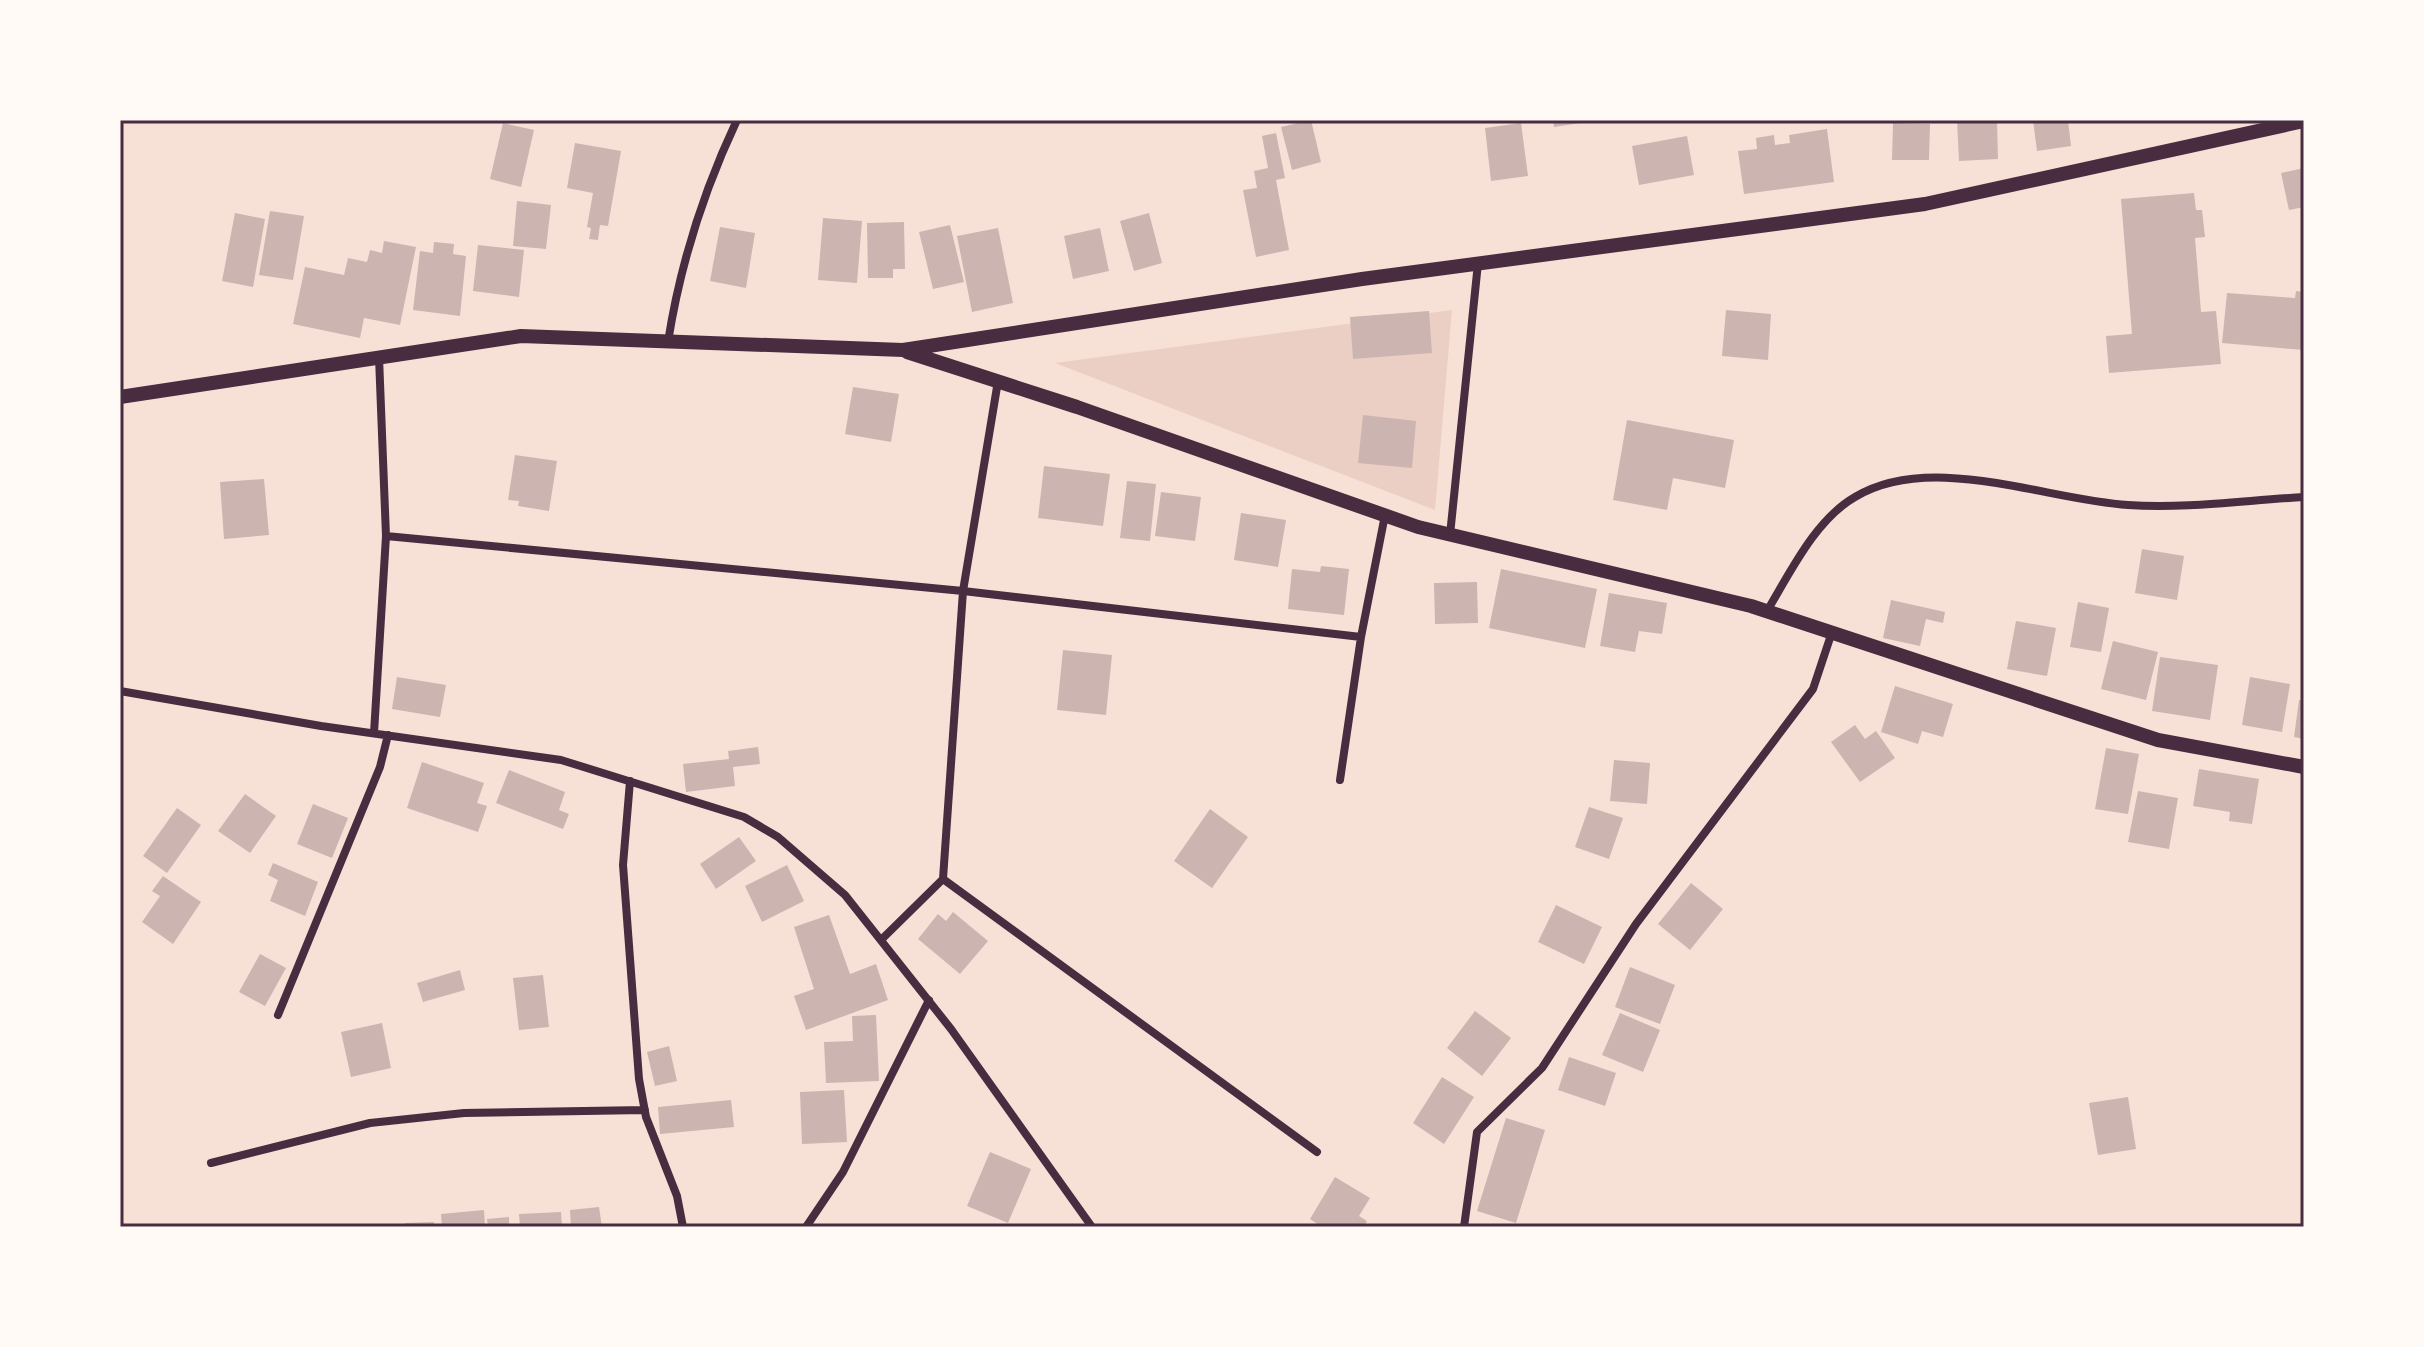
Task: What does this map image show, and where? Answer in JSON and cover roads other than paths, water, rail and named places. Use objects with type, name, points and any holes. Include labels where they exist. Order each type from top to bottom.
[{"type":"street","points":[[668,342],[690,244],[737,120]]},
{"type":"street","points":[[120,397],[521,336],[903,350],[1478,263],[1925,204],[2252,126],[2304,121]]},
{"type":"street","points":[[1450,535],[1478,263]]},
{"type":"street","points":[[903,350],[1450,535],[1767,611],[2158,740],[2304,767]]},
{"type":"street","points":[[374,733],[386,536],[379,357]]},
{"type":"street","points":[[881,940],[943,879],[963,591],[998,381]]},
{"type":"street","points":[[1767,611],[1824,524],[1853,497],[1890,481],[1961,479],[2129,505],[2304,497]]},
{"type":"street","points":[[1340,780],[1361,637],[1385,515]]},
{"type":"street","points":[[386,536],[963,591],[1361,637]]},
{"type":"street","points":[[1464,1227],[1477,1132],[1542,1068],[1636,924],[1813,689],[1832,632]]},
{"type":"street","points":[[120,691],[561,760],[744,817],[778,837],[845,895],[929,1000],[1092,1227]]},
{"type":"street","points":[[278,1015],[380,767],[388,735]]},
{"type":"street","points":[[630,781],[623,865],[639,1079],[645,1110],[677,1196],[683,1227]]},
{"type":"street","points":[[943,879],[1317,1152]]},
{"type":"street","points":[[806,1227],[843,1172],[929,1000]]},
{"type":"street","points":[[211,1163],[370,1123],[464,1113],[645,1110]]}]
